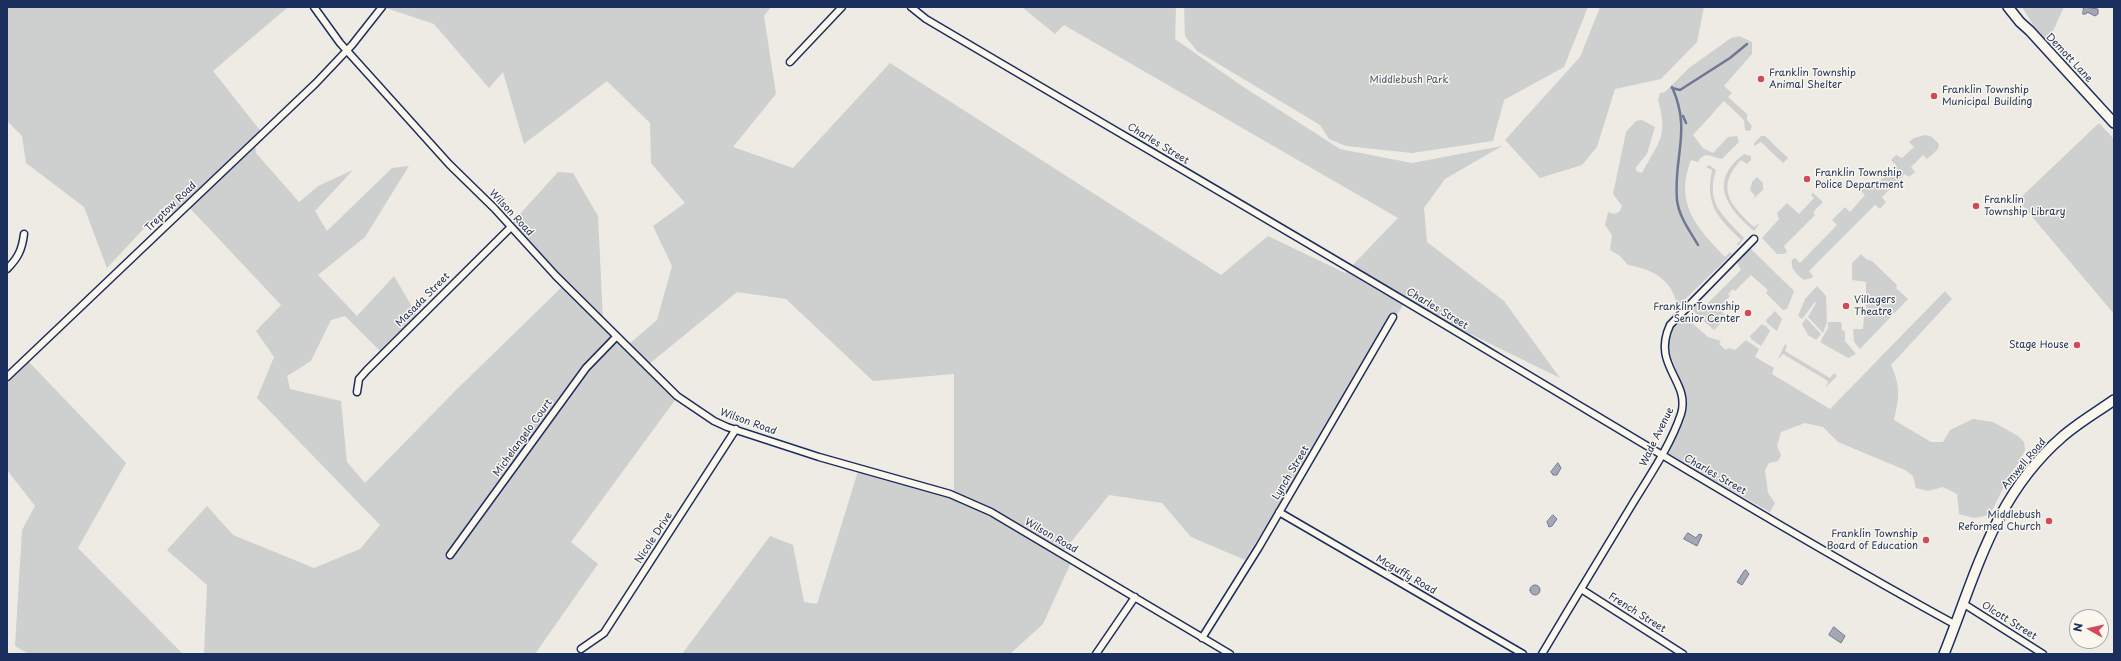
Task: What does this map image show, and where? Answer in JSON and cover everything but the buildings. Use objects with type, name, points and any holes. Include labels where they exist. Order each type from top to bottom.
[{"type":"main road","name":"Demott Lane","points":[[2008,7],[2020,22],[2114,123]]},
{"type":"main road","name":"Amwell Road","points":[[1944,654],[1995,524],[2019,484],[2062,437],[2113,402]]},
{"type":"street","name":"Wilson Road","points":[[314,7],[347,50],[449,164],[616,337],[677,396],[714,421],[819,457],[950,494],[991,512],[1230,654]]},
{"type":"street","name":"Treptow Road","points":[[7,377],[316,83],[347,50],[382,7]]},
{"type":"street","points":[[790,62],[842,7]]},
{"type":"street","name":"Charles Street","points":[[911,7],[932,23],[1662,455],[1879,583],[1956,625]]},
{"type":"street","name":"Masada Street","points":[[357,392],[359,379],[367,370],[511,227]]},
{"type":"street","points":[[7,268],[16,260],[22,249],[24,234]]},
{"type":"street","name":"Wade Avenue","points":[[1542,654],[1662,455],[1683,406],[1679,387],[1664,356],[1666,334],[1676,317],[1754,239]]},
{"type":"street","name":"Lynch Street","points":[[1202,638],[1279,512],[1393,317]]},
{"type":"street","name":"Michelangelo Court","points":[[450,556],[586,368],[616,337]]},
{"type":"street","name":"Nicole Drive","points":[[581,649],[604,633],[736,429]]},
{"type":"street","name":"Mcguffy Road","points":[[1279,512],[1523,654]]},
{"type":"street","name":"French Street","points":[[1581,589],[1683,654]]},
{"type":"street","points":[[1096,654],[1135,597]]},
{"type":"street","name":"Olcott Street","points":[[1964,604],[2043,654]]},
{"type":"green space","points":[[7,7],[288,7],[213,71],[263,134],[255,144],[256,153],[299,202],[318,186],[353,170],[315,211],[327,231],[392,168],[409,166],[365,237],[318,275],[357,316],[394,276],[418,317],[381,352],[345,316],[331,320],[311,361],[287,376],[290,389],[341,401],[347,462],[365,483],[454,392],[566,283],[510,225],[558,172],[573,173],[598,216],[603,320],[628,345],[657,320],[672,266],[653,226],[685,203],[651,163],[650,123],[607,81],[524,144],[503,72],[489,88],[434,24],[383,7],[771,7],[764,16],[776,94],[733,147],[793,168],[890,63],[1221,275],[1268,236],[1345,273],[1398,218],[1064,25],[1055,34],[1022,7],[1176,7],[1175,39],[1239,84],[1340,149],[1412,163],[1502,146],[1445,179],[1424,208],[1427,242],[1504,301],[1560,378],[1405,302],[1245,560],[1191,537],[1162,503],[1109,495],[1063,552],[1073,558],[1043,624],[1010,654],[682,654],[770,536],[793,545],[804,602],[817,604],[859,468],[954,495],[954,374],[873,381],[786,299],[737,292],[648,365],[678,396],[571,542],[598,564],[535,654],[204,654],[207,585],[167,550],[207,506],[233,535],[314,568],[360,549],[380,525],[257,398],[274,357],[256,331],[281,305],[187,205],[175,215],[166,205],[107,268],[84,207],[26,163],[22,136],[7,121]]},
{"type":"green space","name":"Middlebush Park","points":[[1184,7],[1588,7],[1564,67],[1504,100],[1493,141],[1412,153],[1346,146],[1329,139],[1320,125],[1197,51],[1185,36]]},
{"type":"green space","points":[[1600,7],[1704,7],[1697,42],[1661,79],[1615,89],[1597,147],[1582,165],[1540,178],[1505,140],[1580,57]]},
{"type":"green space","points":[[2022,7],[2064,7],[2046,46]]},
{"type":"green space","points":[[1739,36],[1752,42],[1752,54],[1724,86],[1732,93],[1728,97],[1747,114],[1747,120],[1752,126],[1750,131],[1745,130],[1744,120],[1724,101],[1693,135],[1703,148],[1713,153],[1728,137],[1737,136],[1739,142],[1722,159],[1706,155],[1700,158],[1698,162],[1691,160],[1686,175],[1685,189],[1687,202],[1697,224],[1725,257],[1730,252],[1732,254],[1677,307],[1672,290],[1667,283],[1654,273],[1628,265],[1620,256],[1610,250],[1612,235],[1605,225],[1608,212],[1614,214],[1619,212],[1622,206],[1613,194],[1626,132],[1636,121],[1642,120],[1655,127],[1647,154],[1636,167],[1636,171],[1642,173],[1658,145],[1662,131],[1661,112],[1658,99],[1660,93],[1665,92],[1689,68],[1731,38]]},
{"type":"green space","points":[[2099,123],[2114,139],[2114,314],[2018,200]]},
{"type":"green space","points":[[1925,135],[1932,137],[1939,144],[1938,149],[1927,159],[1923,155],[1911,167],[1915,172],[1909,177],[1905,174],[1882,197],[1886,202],[1880,209],[1875,205],[1809,271],[1813,276],[1812,278],[1804,280],[1799,276],[1793,269],[1792,260],[1795,258],[1800,263],[1837,225],[1832,220],[1845,207],[1850,212],[1865,195],[1861,191],[1867,184],[1872,189],[1896,165],[1891,160],[1896,155],[1902,158],[1914,147],[1909,142],[1914,138]]},
{"type":"green space","points":[[1761,136],[1765,136],[1788,158],[1783,163],[1761,142],[1754,146],[1754,143]]},
{"type":"green space","points":[[1744,154],[1751,156],[1751,160],[1747,164],[1741,160],[1733,170],[1727,188],[1732,204],[1745,219],[1754,227],[1760,223],[1754,231],[1736,213],[1725,194],[1724,184],[1726,174],[1733,164]]},
{"type":"green space","points":[[1709,165],[1716,170],[1713,182],[1713,192],[1718,208],[1723,216],[1744,238],[1738,246],[1737,244],[1741,240],[1725,224],[1715,210],[1710,192],[1712,170],[1706,167]]},
{"type":"green space","points":[[1757,177],[1763,183],[1763,190],[1751,201],[1755,196],[1750,190],[1752,182]]},
{"type":"green space","points":[[1813,193],[1823,202],[1813,212],[1815,215],[1784,246],[1787,252],[1784,254],[1777,254],[1762,238],[1779,219],[1777,213],[1787,203],[1799,214],[1814,198],[1811,195]]},
{"type":"green space","points":[[1750,248],[1794,291],[1787,309],[1783,310],[1766,293],[1768,290],[1751,275],[1735,291],[1733,289],[1728,294],[1730,296],[1718,308],[1727,317],[1714,330],[1693,311],[1693,306],[1698,305],[1702,309],[1741,270],[1737,262]]},
{"type":"green space","points":[[1861,254],[1866,259],[1872,261],[1897,285],[1896,288],[1908,299],[1860,349],[1854,342],[1853,329],[1863,329],[1864,316],[1866,316],[1866,282],[1852,280],[1852,263]]},
{"type":"green space","points":[[1817,286],[1826,296],[1827,322],[1823,333],[1808,317],[1816,303],[1815,302],[1802,319],[1798,316],[1805,299]]},
{"type":"green space","points":[[1945,291],[1952,299],[1891,365],[1898,386],[1897,405],[1894,420],[1931,442],[1943,442],[1950,430],[1973,419],[1993,422],[2018,436],[2024,442],[2025,450],[2020,461],[2009,476],[1990,515],[1974,518],[1959,514],[1957,494],[1943,487],[1928,491],[1916,488],[1913,476],[1905,470],[1838,442],[1823,427],[1805,423],[1781,432],[1777,446],[1781,455],[1778,461],[1769,463],[1765,470],[1768,493],[1775,503],[1770,512],[1668,455],[1683,421],[1687,407],[1685,390],[1671,356],[1669,344],[1670,334],[1675,326],[1687,319],[1708,337],[1721,341],[1719,344],[1726,350],[1728,348],[1735,350],[1746,340],[1759,349],[1755,357],[1774,368],[1772,374],[1830,409]]},
{"type":"green space","points":[[1775,311],[1782,319],[1777,331],[1767,323],[1766,320]]},
{"type":"green space","points":[[1806,318],[1821,334],[1816,340],[1808,335],[1802,324]]},
{"type":"green space","points":[[1828,322],[1841,322],[1842,330],[1845,331],[1845,341],[1856,354],[1848,358],[1820,342],[1828,328]]},
{"type":"green space","points":[[1762,324],[1764,326],[1765,325],[1770,331],[1761,346],[1751,339],[1750,336]]},
{"type":"green space","points":[[1785,344],[1787,346],[1785,351],[1830,378],[1834,373],[1837,376],[1826,387],[1828,381],[1783,354],[1778,359]]},
{"type":"green space","points":[[26,359],[126,463],[78,548],[183,654],[29,654],[15,646],[22,530],[35,506],[7,470],[7,376]]},
{"type":"shaded area","points":[[2084,7],[2098,9],[2098,14],[2095,16],[2087,12],[2086,14],[2083,14]]},
{"type":"shaded area","points":[[1558,463],[1561,468],[1557,475],[1553,475],[1551,472]]},
{"type":"shaded area","points":[[1553,515],[1557,519],[1552,526],[1549,527],[1547,522]]},
{"type":"shaded area","points":[[1688,533],[1696,538],[1699,534],[1702,535],[1697,546],[1684,539]]},
{"type":"shaded area","points":[[1746,570],[1749,574],[1742,585],[1737,582]]},
{"type":"shaded area","points":[[1535,585],[1540,590],[1535,595],[1530,590]]},
{"type":"shaded area","points":[[1834,627],[1845,636],[1841,643],[1829,635]]},
{"type":"waterway","points":[[1672,88],[1680,90],[1730,58],[1747,44]]},
{"type":"waterway","points":[[1672,87],[1681,117],[1676,185],[1677,200],[1682,218],[1698,245]]},
{"type":"waterway","points":[[1683,116],[1686,123]]},
{"type":"place","name":"Franklin Township Animal Shelter","points":[[1761,79]]},
{"type":"place","name":"Franklin Township Municipal Building","points":[[1934,96]]},
{"type":"place","name":"Franklin Township Police Department","points":[[1807,179]]},
{"type":"place","name":"Franklin Township Library","points":[[1976,206]]},
{"type":"place","name":"Villagers Theatre","points":[[1846,306]]},
{"type":"place","name":"Franklin Township Senior Center","points":[[1748,313]]},
{"type":"place","name":"Stage House","points":[[2077,345]]},
{"type":"place","name":"Middlebush Reformed Church","points":[[2049,521]]},
{"type":"place","name":"Franklin Township Board of Education","points":[[1926,540]]}]
